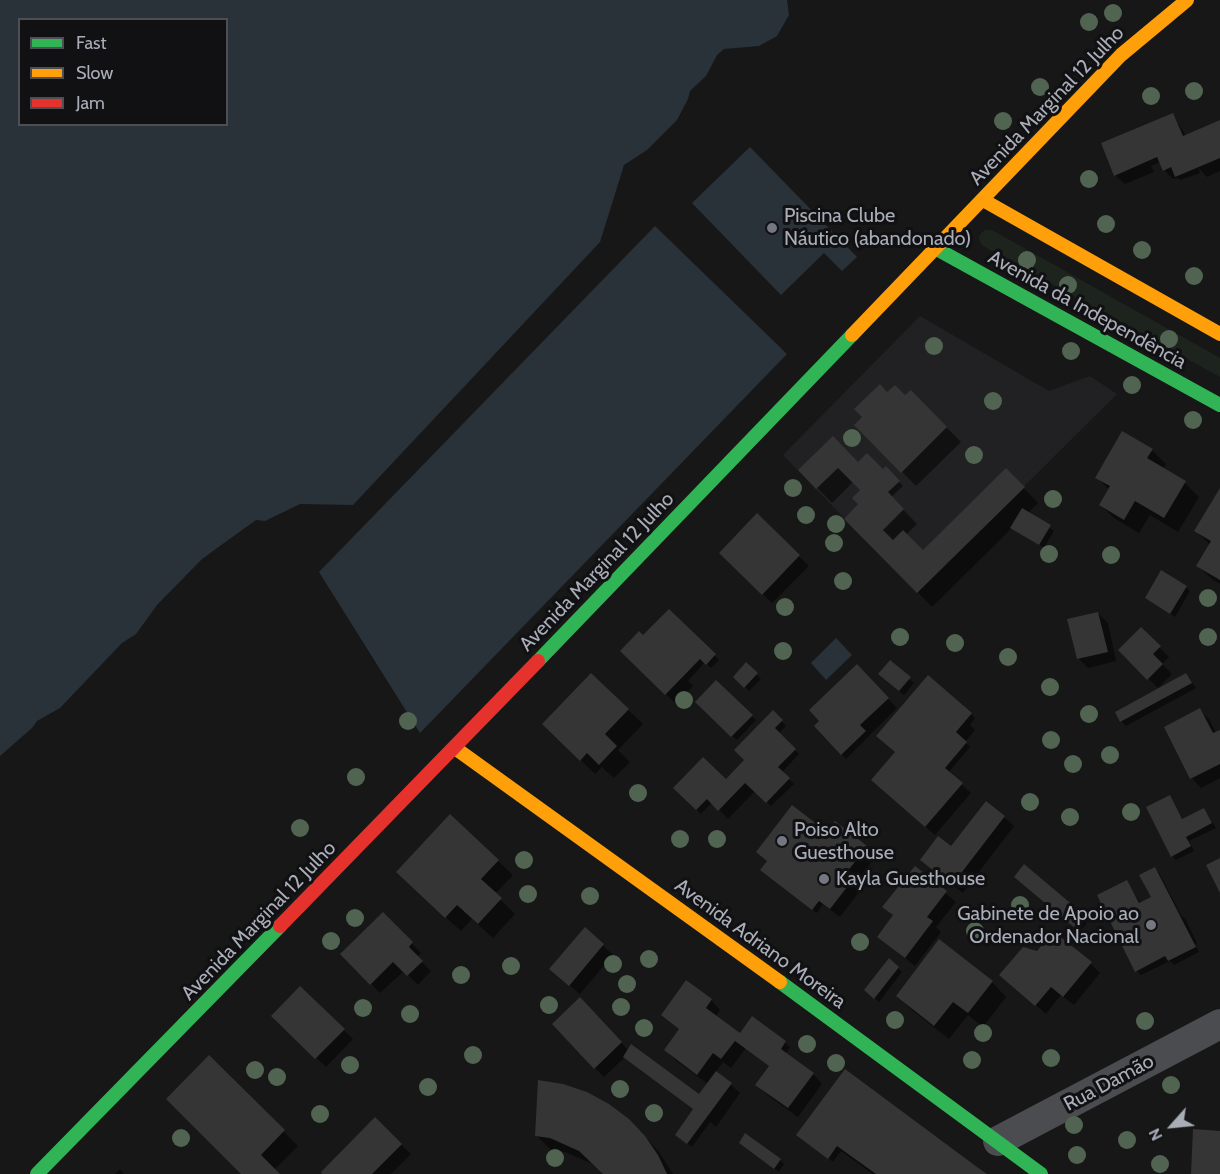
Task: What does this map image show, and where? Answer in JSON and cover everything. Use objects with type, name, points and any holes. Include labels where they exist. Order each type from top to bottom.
[{"type":"street","name":"Avenida Marginal 12 Julho","points":[[37,1174],[455,748],[1121,55],[1186,0]]},
{"type":"street","points":[[983,200],[1220,334]]},
{"type":"street","name":"Avenida da Independência","points":[[935,248],[1220,405]]},
{"type":"street","name":"Avenida Adriano Moreira","points":[[455,748],[1041,1174]]},
{"type":"street","name":"Rua Damão","points":[[998,1141],[1220,1024]]},
{"type":"shaded area","points":[[0,0],[787,0],[789,15],[777,36],[759,46],[724,49],[717,55],[706,76],[690,91],[677,120],[647,150],[624,165],[600,242],[353,505],[300,504],[265,521],[256,520],[202,559],[157,605],[136,634],[122,643],[60,708],[37,721],[0,756]]},
{"type":"shaded area","name":"Piscina Clube Náutico (abandonado)","points":[[750,147],[857,257],[842,271],[824,253],[781,295],[692,203]]},
{"type":"shaded area","points":[[655,226],[787,354],[420,733],[319,572]]},
{"type":"shaded area","points":[[986,230],[992,230],[1220,358],[1220,377],[983,246],[979,237]]},
{"type":"shaded area","points":[[920,316],[1049,391],[1090,376],[1117,394],[917,593],[783,455]]},
{"type":"shaded area","points":[[836,638],[852,655],[826,680],[811,663]]},
{"type":"building","points":[[1173,113],[1183,136],[1220,120],[1220,158],[1175,177],[1171,167],[1163,171],[1157,157],[1114,176],[1101,143]]},
{"type":"building","points":[[880,384],[887,392],[895,385],[905,395],[911,390],[947,427],[901,473],[854,425],[862,417],[854,409]]},
{"type":"building","points":[[1122,431],[1153,449],[1147,458],[1186,481],[1164,518],[1135,501],[1124,520],[1099,505],[1110,486],[1095,478]]},
{"type":"building","points":[[833,436],[858,462],[867,453],[883,469],[886,466],[900,481],[888,492],[904,509],[883,530],[893,540],[903,530],[923,550],[1006,468],[1025,487],[917,593],[844,519],[858,504],[852,498],[860,490],[838,468],[816,489],[798,470]]},
{"type":"building","points":[[1220,488],[1220,580],[1196,566],[1211,541],[1194,531]]},
{"type":"building","points":[[1022,508],[1051,525],[1039,545],[1010,528]]},
{"type":"building","points":[[757,513],[800,555],[762,595],[719,553]]},
{"type":"building","points":[[1161,570],[1187,586],[1170,614],[1145,598]]},
{"type":"building","points":[[669,609],[716,654],[706,665],[700,659],[665,695],[620,651],[639,631],[643,635]]},
{"type":"building","points":[[1098,612],[1108,652],[1077,659],[1067,619]]},
{"type":"building","points":[[1141,627],[1161,646],[1153,654],[1163,664],[1147,680],[1118,650]]},
{"type":"building","points":[[890,660],[911,677],[899,691],[878,674]]},
{"type":"building","points":[[746,662],[758,673],[744,688],[733,677]]},
{"type":"building","points":[[857,664],[889,698],[860,725],[866,731],[841,755],[814,726],[819,721],[809,710]]},
{"type":"building","points":[[591,673],[629,709],[605,734],[617,746],[599,765],[587,753],[580,761],[542,724]]},
{"type":"building","points":[[1186,673],[1192,683],[1120,722],[1115,712]]},
{"type":"building","points":[[928,675],[972,713],[956,732],[967,742],[945,768],[963,783],[925,827],[871,780],[895,752],[876,736]]},
{"type":"building","points":[[716,680],[753,715],[731,737],[695,702]]},
{"type":"building","points":[[1200,708],[1213,733],[1220,730],[1220,764],[1190,779],[1164,727]]},
{"type":"building","points":[[773,710],[783,720],[775,728],[796,749],[778,767],[790,778],[766,803],[745,783],[718,811],[707,799],[696,810],[673,788],[703,757],[726,779],[744,760],[734,750]]},
{"type":"building","points":[[1170,795],[1182,819],[1204,808],[1212,823],[1186,837],[1191,846],[1171,857],[1146,807]]},
{"type":"building","points":[[986,801],[1005,816],[952,885],[920,860],[938,836],[951,846]]},
{"type":"building","points":[[792,805],[827,832],[835,821],[867,846],[847,872],[854,878],[830,909],[819,901],[812,910],[760,870],[767,861],[756,852]]},
{"type":"building","points":[[450,814],[499,860],[481,879],[502,898],[478,924],[457,905],[445,918],[396,872]]},
{"type":"building","points":[[1220,858],[1220,893],[1206,865]]},
{"type":"building","points":[[1024,864],[1075,907],[1073,909],[1083,918],[1075,928],[1014,877]]},
{"type":"building","points":[[915,866],[947,891],[927,917],[933,921],[905,958],[877,937],[893,915],[882,907]]},
{"type":"building","points":[[1155,867],[1196,947],[1168,961],[1165,956],[1135,972],[1097,895],[1127,880],[1139,903],[1151,897],[1139,875]]},
{"type":"building","points":[[383,912],[413,942],[409,947],[423,961],[407,976],[393,962],[370,985],[340,954]]},
{"type":"building","points":[[585,927],[604,944],[569,986],[549,969]]},
{"type":"building","points":[[1053,931],[1092,962],[1063,997],[1051,987],[1035,1006],[999,975],[1023,947],[1037,951]]},
{"type":"building","points":[[939,939],[993,981],[968,1013],[953,1002],[934,1026],[896,996]]},
{"type":"building","points":[[889,958],[899,967],[874,999],[864,990]]},
{"type":"building","points":[[686,980],[712,999],[706,1008],[740,1033],[752,1016],[786,1041],[781,1049],[814,1073],[788,1108],[755,1085],[769,1066],[735,1041],[721,1059],[713,1053],[697,1075],[664,1050],[679,1029],[661,1015]]},
{"type":"building","points":[[300,986],[345,1029],[315,1059],[271,1016]]},
{"type":"building","points":[[580,997],[622,1042],[594,1069],[552,1024]]},
{"type":"building","points":[[631,1044],[699,1094],[716,1071],[732,1083],[687,1144],[675,1135],[693,1109],[623,1057]]},
{"type":"building","points":[[209,1055],[285,1130],[261,1155],[280,1174],[241,1174],[166,1099]]},
{"type":"building","points":[[845,1069],[987,1174],[876,1174],[837,1146],[828,1159],[796,1135]]},
{"type":"building","points":[[538,1080],[563,1084],[587,1092],[609,1104],[629,1119],[645,1136],[667,1174],[603,1174],[579,1151],[550,1138],[535,1136]]},
{"type":"building","points":[[375,1117],[402,1144],[372,1174],[322,1174],[321,1172]]},
{"type":"building","points":[[1193,1129],[1220,1131],[1220,1174],[1191,1174]]},
{"type":"building","points":[[745,1133],[781,1159],[774,1169],[739,1143]]},
{"type":"traffic: fast","points":[[935,248],[1220,405]]},
{"type":"traffic: fast","points":[[538,661],[852,335]]},
{"type":"traffic: fast","points":[[37,1174],[280,926]]},
{"type":"traffic: fast","points":[[780,982],[1041,1174]]},
{"type":"traffic: slow","points":[[852,335],[1121,55],[1187,0]]},
{"type":"traffic: slow","points":[[983,200],[1220,334]]},
{"type":"traffic: slow","points":[[455,748],[780,982]]},
{"type":"traffic: jam","points":[[280,926],[538,661]]},
{"type":"place","name":"Piscina Clube Náutico (abandonado)","points":[[772,228]]},
{"type":"place","name":"Poiso Alto Guesthouse","points":[[782,841]]},
{"type":"place","name":"Kayla Guesthouse","points":[[824,879]]},
{"type":"place","name":"Gabinete de Apoio ao Ordenador Nacional","points":[[1151,925]]}]
